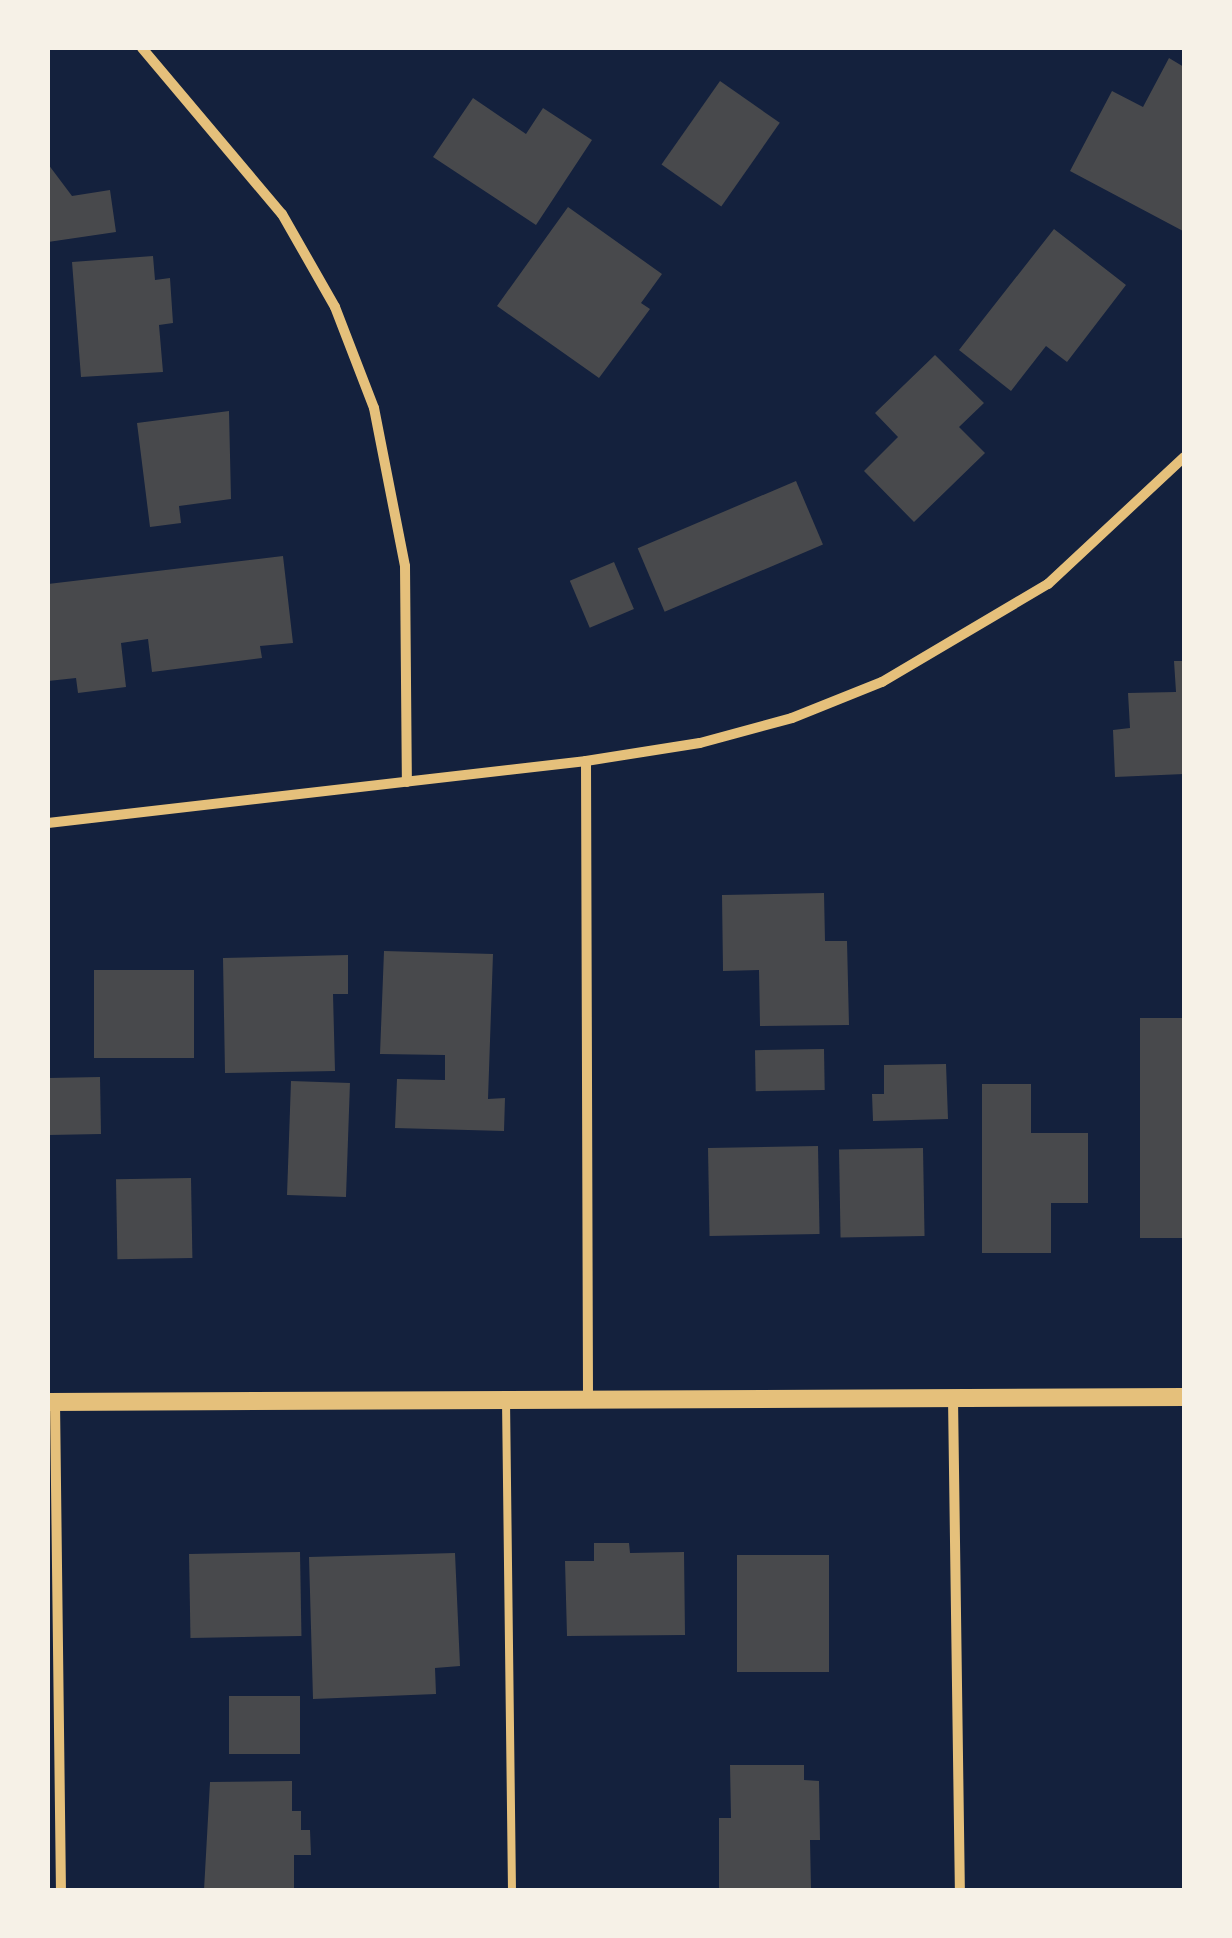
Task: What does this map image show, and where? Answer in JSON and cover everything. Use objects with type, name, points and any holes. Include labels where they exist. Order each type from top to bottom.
[{"type":"street","points":[[142,48],[282,214],[335,307],[374,408],[405,566],[406,782]]},
{"type":"street","points":[[48,822],[586,761],[700,743],[792,718],[882,682],[1048,584],[1184,458]]},
{"type":"street","points":[[586,761],[588,1399]]},
{"type":"street","points":[[61,1890],[51,1402],[1184,1397]]},
{"type":"street","points":[[953,1398],[960,1890]]},
{"type":"lane","points":[[506,1400],[512,1890]]},
{"type":"building","points":[[1169,58],[1184,67],[1183,231],[1070,171],[1112,91],[1143,107]]},
{"type":"building","points":[[720,81],[780,123],[721,206],[661,165]]},
{"type":"building","points":[[473,98],[526,134],[543,108],[592,140],[536,225],[433,157]]},
{"type":"building","points":[[48,164],[72,196],[110,190],[116,232],[48,242]]},
{"type":"building","points":[[568,207],[662,274],[641,303],[650,309],[599,378],[497,306]]},
{"type":"building","points":[[1054,229],[1126,285],[1067,362],[1046,346],[1011,391],[959,350]]},
{"type":"building","points":[[153,256],[155,280],[170,278],[173,323],[159,325],[163,372],[81,377],[72,262]]},
{"type":"building","points":[[935,355],[984,403],[959,427],[985,453],[914,522],[864,471],[898,437],[875,413]]},
{"type":"building","points":[[229,411],[231,499],[179,506],[181,523],[150,527],[137,423]]},
{"type":"building","points":[[796,481],[823,545],[665,612],[638,548]]},
{"type":"building","points":[[283,556],[293,643],[260,646],[262,658],[152,672],[148,639],[121,643],[126,687],[78,693],[76,678],[48,681],[48,584]]},
{"type":"building","points":[[614,562],[634,609],[590,628],[570,581]]},
{"type":"building","points":[[1174,661],[1184,661],[1184,774],[1115,777],[1113,730],[1130,728],[1128,693],[1176,692]]},
{"type":"building","points":[[824,893],[825,941],[847,941],[849,1025],[760,1026],[759,970],[723,971],[722,895]]},
{"type":"building","points":[[384,951],[493,954],[488,1099],[505,1098],[504,1131],[395,1128],[397,1079],[445,1080],[445,1055],[380,1054]]},
{"type":"building","points":[[348,955],[348,994],[333,994],[335,1071],[225,1073],[223,958]]},
{"type":"building","points":[[94,970],[194,970],[194,1058],[94,1058]]},
{"type":"building","points":[[1140,1018],[1184,1018],[1184,1238],[1140,1238]]},
{"type":"building","points":[[824,1049],[825,1090],[756,1091],[755,1050]]},
{"type":"building","points":[[946,1064],[948,1119],[873,1121],[872,1094],[884,1094],[884,1065]]},
{"type":"building","points":[[100,1077],[101,1134],[49,1135],[48,1078]]},
{"type":"building","points":[[291,1081],[350,1083],[346,1197],[287,1195]]},
{"type":"building","points":[[982,1084],[1031,1084],[1031,1133],[1088,1133],[1088,1203],[1051,1203],[1051,1253],[982,1253]]},
{"type":"building","points":[[818,1146],[820,1234],[710,1236],[708,1148]]},
{"type":"building","points":[[923,1148],[925,1236],[841,1237],[839,1149]]},
{"type":"building","points":[[191,1178],[192,1258],[117,1259],[116,1179]]},
{"type":"building","points":[[594,1543],[629,1543],[630,1553],[684,1552],[685,1635],[567,1636],[565,1561],[594,1561]]},
{"type":"building","points":[[300,1552],[301,1636],[190,1638],[189,1554]]},
{"type":"building","points":[[455,1553],[460,1666],[435,1668],[436,1694],[313,1699],[309,1557]]},
{"type":"building","points":[[737,1555],[829,1555],[829,1672],[737,1672]]},
{"type":"building","points":[[229,1696],[300,1696],[300,1754],[229,1754]]},
{"type":"building","points":[[730,1765],[804,1765],[804,1780],[819,1781],[820,1840],[810,1840],[811,1888],[719,1889],[719,1818],[731,1818]]},
{"type":"building","points":[[292,1781],[292,1811],[301,1811],[301,1830],[310,1830],[311,1855],[294,1855],[294,1890],[204,1890],[210,1782]]}]
